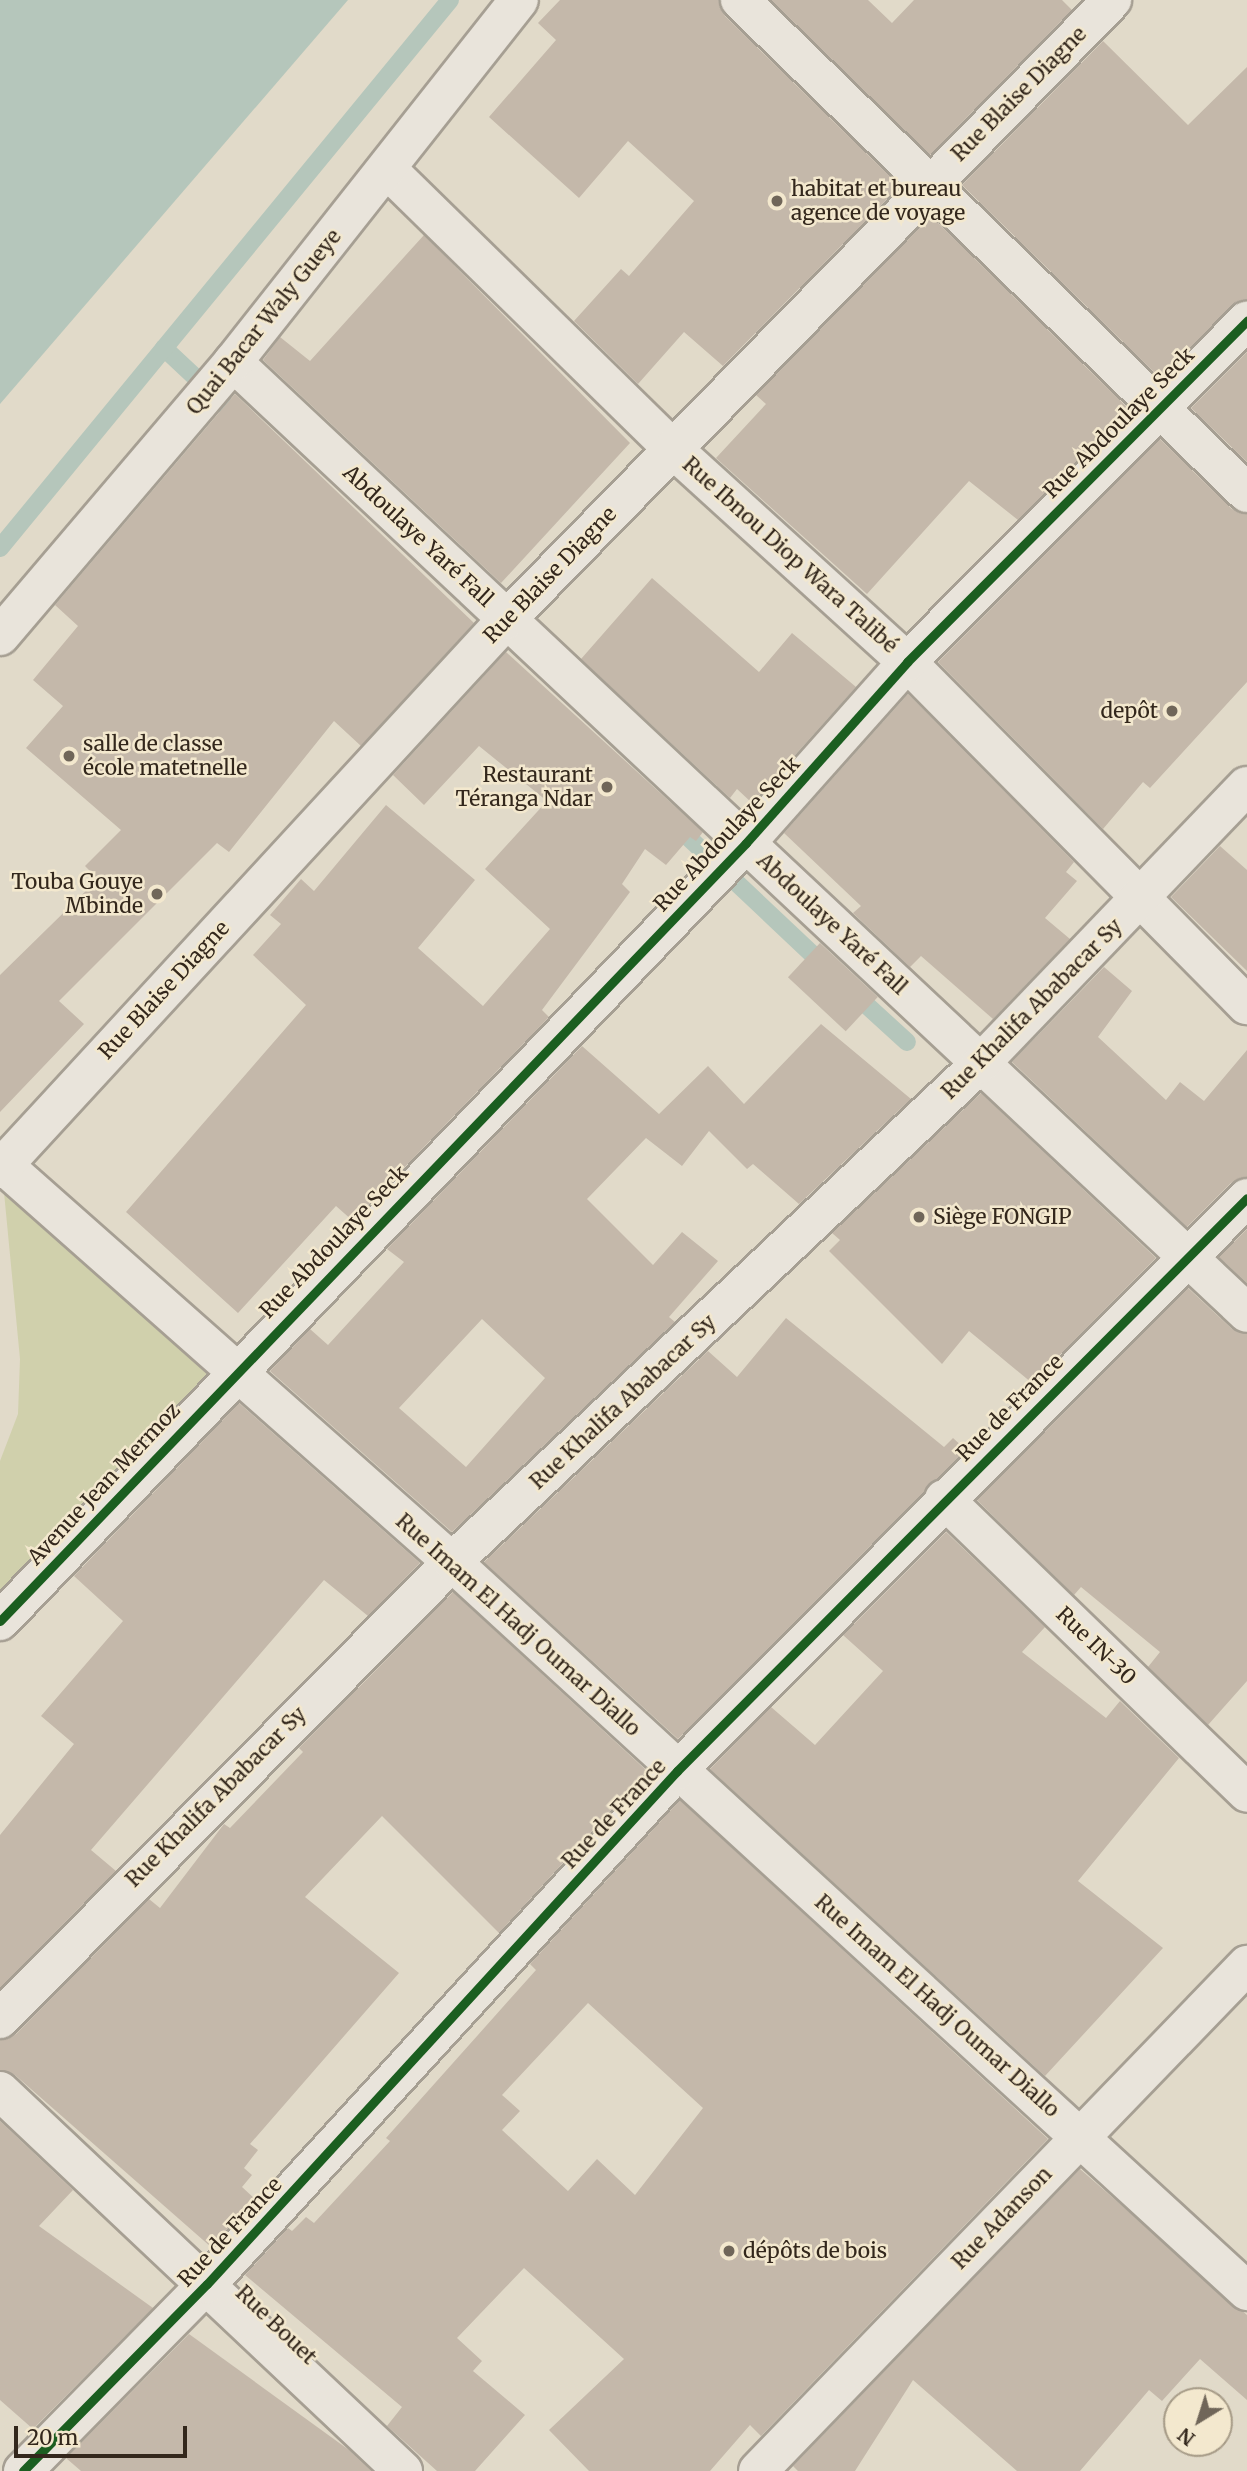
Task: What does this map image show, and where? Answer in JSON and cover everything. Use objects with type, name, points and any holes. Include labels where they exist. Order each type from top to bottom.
[{"type":"street","name":"Quai Bacar Waly Gueye","points":[[0,636],[233,362],[388,170],[519,0]]},
{"type":"street","points":[[740,0],[1247,493]]},
{"type":"street","name":"Rue Blaise Diagne","points":[[1,1165],[506,620],[928,185],[1112,0]]},
{"type":"street","name":"Rue Ibnou Diop Wara Talibé","points":[[388,170],[673,449],[907,662],[1247,1005]]},
{"type":"street","name":"Rue Abdoulaye Seck","points":[[233,1371],[746,844],[907,662],[1159,406],[1247,321]]},
{"type":"street","name":"Abdoulaye Yaré Fall","points":[[233,362],[1247,1313]]},
{"type":"street","name":"Rue Khalifa Ababacar Sy","points":[[0,2019],[452,1562],[980,1065],[1247,786]]},
{"type":"street","name":"Rue Imam El Hadj Oumar Diallo","points":[[1,1165],[452,1562],[1247,2291]]},
{"type":"street","name":"Rue de France","points":[[23,2471],[207,2284],[677,1771],[1185,1255],[1247,1198]]},
{"type":"street","name":"Avenue Jean Mermoz","points":[[0,1621],[233,1371]]},
{"type":"street","name":"Rue IN-30","points":[[944,1499],[1247,1793]]},
{"type":"street","name":"Rue Adanson","points":[[758,2471],[1247,1965]]},
{"type":"street","name":"Rue Bouet","points":[[0,2091],[403,2471]]},
{"type":"green space","points":[[3,1182],[211,1373],[0,1594],[0,1461],[18,1414],[20,1359]]},
{"type":"shaded area","points":[[0,0],[348,0],[0,404]]},
{"type":"building","points":[[560,0],[719,0],[725,16],[900,186],[723,366],[684,332],[638,384],[574,321],[621,269],[629,276],[694,201],[628,141],[579,198],[489,117],[556,40],[538,23]]},
{"type":"building","points":[[771,0],[868,0],[892,23],[914,0],[1062,0],[1072,10],[930,155]]},
{"type":"building","points":[[1103,41],[1188,125],[1247,67],[1247,300],[1232,306],[1160,378],[962,185]]},
{"type":"building","points":[[931,216],[1129,409],[1018,520],[969,481],[867,594],[716,458],[766,404],[756,395]]},
{"type":"building","points":[[424,235],[630,443],[501,583],[263,360],[280,337],[310,361]]},
{"type":"building","points":[[1247,352],[1247,462],[1191,408]]},
{"type":"building","points":[[235,394],[474,623],[361,746],[334,721],[229,852],[217,843],[59,1001],[84,1024],[0,1112],[0,975],[98,879],[85,866],[121,830],[26,748],[63,706],[33,680],[78,626],[55,605]]},
{"type":"building","points":[[1160,439],[1232,509],[1247,514],[1247,682],[1150,788],[1143,782],[1103,829],[938,662]]},
{"type":"building","points":[[652,578],[759,672],[792,633],[856,687],[752,803],[737,789],[730,798],[581,659]]},
{"type":"building","points":[[506,652],[703,832],[696,841],[690,837],[666,865],[645,849],[622,884],[630,892],[542,1010],[549,1017],[353,1221],[336,1206],[238,1313],[126,1212],[306,1005],[253,955],[281,924],[270,915],[301,879],[314,891],[386,805],[475,880],[418,948],[483,1006],[550,929],[485,869],[547,801],[479,746],[424,805],[393,775]]},
{"type":"building","points":[[908,694],[1074,862],[1066,872],[1077,881],[1045,918],[1070,939],[993,1019],[921,956],[910,967],[853,913],[861,906],[784,833]]},
{"type":"building","points":[[1220,846],[1247,870],[1247,971],[1171,897]]},
{"type":"building","points":[[820,943],[878,997],[846,1031],[788,977]]},
{"type":"building","points":[[1104,967],[1132,991],[1098,1037],[1166,1100],[1180,1082],[1204,1101],[1247,1050],[1247,1177],[1231,1183],[1187,1227],[1012,1062]]},
{"type":"building","points":[[821,1024],[911,1099],[799,1204],[753,1164],[747,1169],[709,1131],[682,1166],[646,1138],[587,1199],[653,1265],[682,1232],[718,1261],[669,1317],[675,1322],[452,1532],[270,1371],[310,1329],[328,1345],[404,1262],[387,1249],[582,1046],[659,1114],[708,1066],[744,1104]],"holes":[[[482,1319],[545,1378],[466,1467],[399,1408]]]},
{"type":"building","points":[[981,1093],[1156,1258],[1032,1383],[969,1331],[942,1364],[829,1251],[840,1240],[832,1233]]},
{"type":"building","points":[[1247,1229],[1247,1283],[1219,1257]]},
{"type":"building","points":[[1188,1288],[1232,1329],[1247,1334],[1247,1681],[1208,1725],[1148,1667],[1160,1652],[1081,1587],[1074,1595],[977,1500]]},
{"type":"building","points":[[786,1318],[944,1447],[953,1438],[966,1450],[678,1739],[484,1562],[708,1351],[737,1377]]},
{"type":"building","points":[[239,1403],[420,1563],[368,1616],[324,1580],[91,1850],[116,1871],[0,1988],[0,1835],[74,1744],[41,1716],[123,1621],[74,1576]]},
{"type":"building","points":[[946,1532],[1045,1627],[1022,1652],[1106,1718],[1120,1701],[1179,1758],[1078,1881],[1163,1948],[1045,2076],[710,1769],[771,1707],[815,1745],[883,1671],[843,1635]]},
{"type":"building","points":[[453,1592],[647,1771],[499,1933],[382,1816],[305,1897],[399,1973],[250,2144],[258,2150],[244,2168],[252,2175],[242,2187],[255,2199],[211,2247],[15,2075],[0,2070],[0,2040],[16,2034],[149,1899],[160,1908],[224,1824],[230,1828],[303,1752],[299,1748]]},
{"type":"building","points":[[680,1800],[1048,2139],[761,2436],[750,2425],[710,2471],[589,2471],[549,2430],[624,2359],[524,2268],[457,2338],[482,2361],[473,2371],[525,2415],[475,2471],[437,2471],[387,2426],[402,2407],[245,2275],[288,2228],[292,2231],[306,2217],[314,2223],[390,2141],[386,2138],[536,1970],[530,1964]],"holes":[[[588,2003],[703,2108],[635,2195],[597,2159],[568,2191],[502,2130],[520,2111],[502,2095]]]},
{"type":"building","points":[[0,2121],[73,2190],[39,2226],[153,2308],[33,2429],[0,2400]]},
{"type":"building","points":[[1080,2169],[1247,2315],[1247,2400],[1200,2359],[1175,2387],[1163,2387],[1162,2401],[1149,2390],[1080,2471],[1017,2471],[913,2380],[855,2471],[798,2471],[793,2466]]},
{"type":"building","points":[[189,2334],[349,2450],[371,2471],[81,2471],[66,2458]]},
{"type":"waterway","points":[[0,548],[450,0]]},
{"type":"waterway","points":[[164,348],[242,421]]},
{"type":"waterway","points":[[672,822],[827,968]]},
{"type":"waterway","points":[[850,990],[907,1042]]},
{"type":"cycle path","points":[[0,1621],[746,843],[907,662],[1247,321]]},
{"type":"cycle path","points":[[23,2471],[207,2284],[677,1771],[1247,1198]]},
{"type":"place","name":"habitat et bureau agence de voyage","points":[[777,201]]},
{"type":"place","name":"depôt","points":[[1172,711]]},
{"type":"place","name":"salle de classe école matetnelle","points":[[69,756]]},
{"type":"place","name":"Restaurant Téranga Ndar","points":[[607,787]]},
{"type":"place","name":"Touba Gouye Mbinde","points":[[157,894]]},
{"type":"place","name":"Siège FONGIP","points":[[919,1217]]},
{"type":"place","name":"dépôts de bois","points":[[729,2251]]}]
